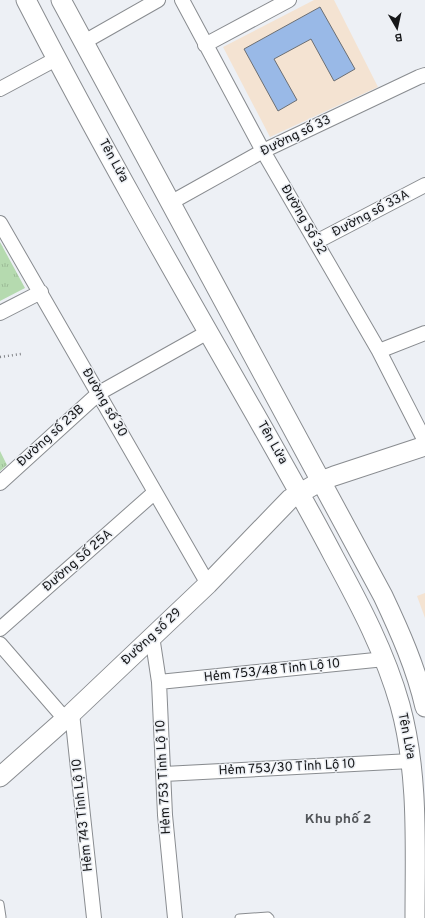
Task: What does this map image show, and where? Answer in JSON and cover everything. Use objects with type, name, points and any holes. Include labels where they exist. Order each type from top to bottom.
[{"type":"main road","name":"Tên Lửa","points":[[26,0],[56,59],[208,332],[300,492],[361,607],[385,660],[401,708],[411,761],[414,787],[415,918]]},
{"type":"main road","name":"Tên Lửa","points":[[61,0],[395,621],[416,675],[425,707]]},
{"type":"main road","points":[[321,481],[425,446]]},
{"type":"main road","name":"Đường số 29","points":[[0,777],[68,716],[208,584],[290,499],[321,481]]},
{"type":"street","points":[[84,42],[158,0]]},
{"type":"street","name":"Đường Số 32","points":[[182,0],[263,151],[379,351],[425,441]]},
{"type":"street","points":[[206,44],[289,0]]},
{"type":"street","points":[[0,89],[56,59]]},
{"type":"street","name":"Đường số 33","points":[[170,202],[263,151],[425,75]]},
{"type":"street","name":"Đường số 33A","points":[[316,242],[425,185]]},
{"type":"street","name":"Đường số 30","points":[[0,223],[208,584]]},
{"type":"street","points":[[0,313],[41,292]]},
{"type":"street","name":"Đường số 23B","points":[[0,483],[99,393],[208,332]]},
{"type":"street","points":[[379,351],[425,333]]},
{"type":"street","name":"Đường Số 25A","points":[[0,629],[155,492]]},
{"type":"street","name":"Hẻm 753 Tỉnh Lộ 10","points":[[152,636],[158,682],[165,815],[175,918]]},
{"type":"street","points":[[0,644],[68,716]]},
{"type":"street","name":"Hẻm 753/48 Tỉnh Lộ 10","points":[[158,682],[385,660]]},
{"type":"street","name":"Hẻm 743 Tỉnh Lộ 10","points":[[68,716],[94,918]]},
{"type":"street","name":"Hẻm 753/30 Tỉnh Lộ 10","points":[[164,774],[411,761]]},
{"type":"lane","points":[[0,904],[2,917]]},
{"type":"lane","points":[[239,918],[268,916],[270,918]]},
{"type":"path","points":[[0,357],[21,354]]},
{"type":"shaded area","points":[[314,0],[334,0],[378,87],[270,137],[223,47]]},
{"type":"shaded area","points":[[425,593],[425,618],[417,596]]},
{"type":"green space","points":[[0,242],[25,288],[0,301]]},
{"type":"green space","points":[[0,451],[7,465],[0,471]]},
{"type":"building","points":[[320,7],[355,69],[334,81],[311,39],[274,59],[297,100],[278,111],[244,49]]},
{"type":"district","name":"Khu phố 2","points":[[338,819]]}]
